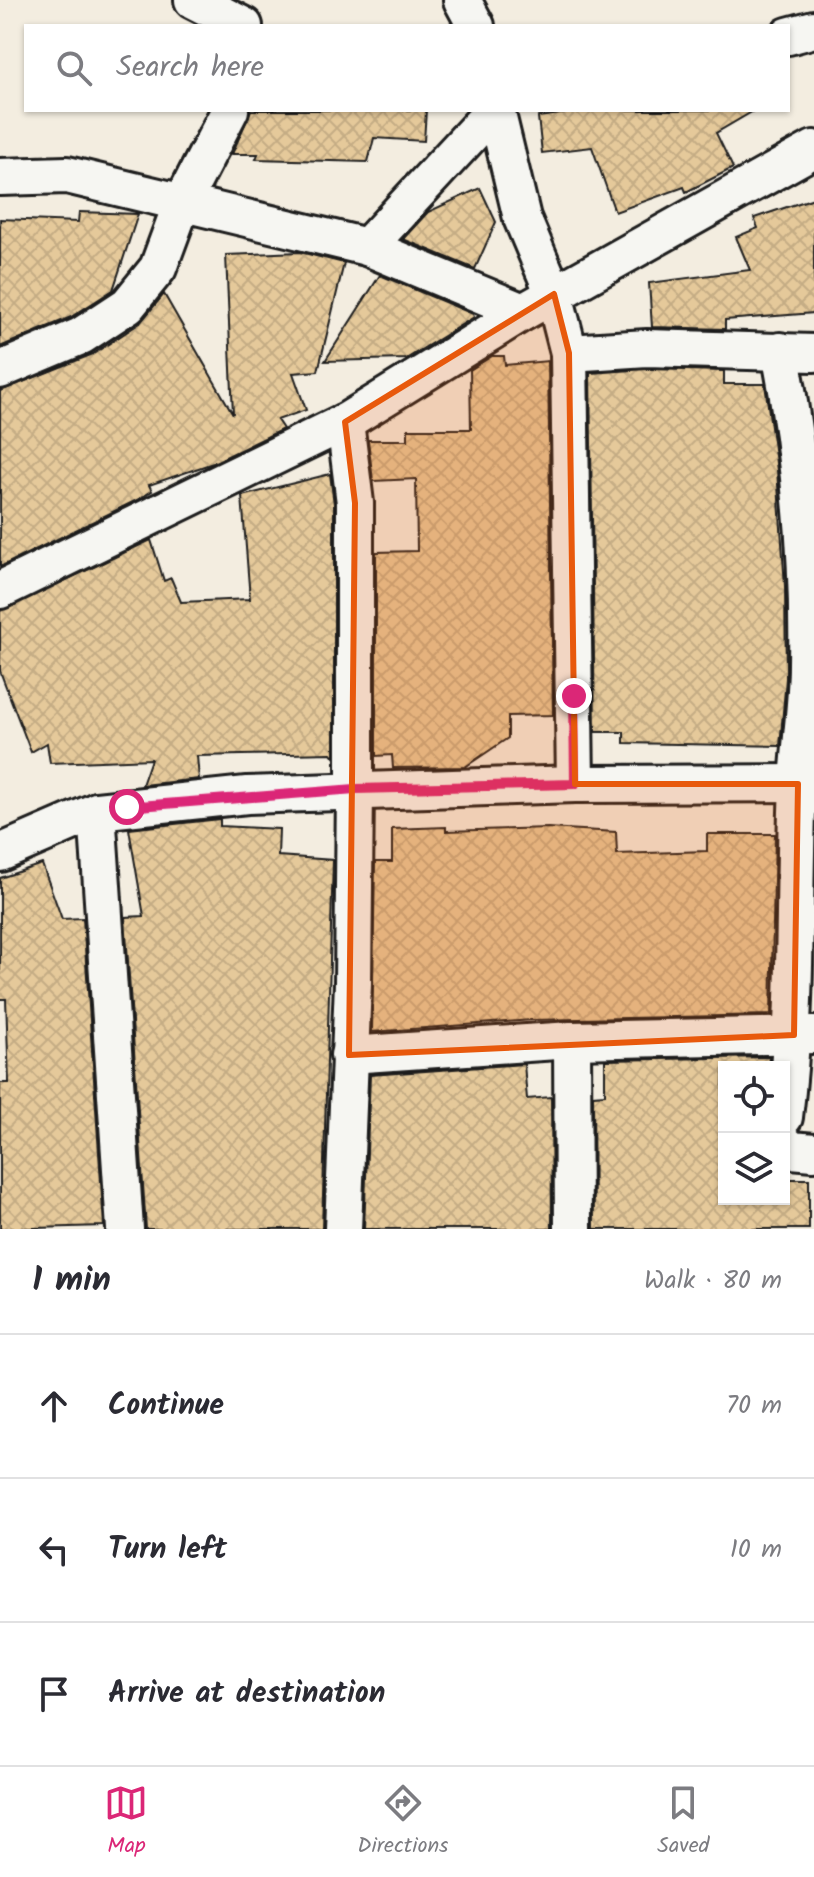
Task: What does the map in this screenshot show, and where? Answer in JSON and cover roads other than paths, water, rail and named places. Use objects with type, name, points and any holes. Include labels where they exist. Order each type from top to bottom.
[{"type":"street","points":[[193,0],[240,24]]},
{"type":"street","points":[[462,0],[475,24]]},
{"type":"street","points":[[790,35],[814,29]]},
{"type":"street","points":[[0,370],[81,336],[128,305],[158,268],[182,203],[229,112]]},
{"type":"street","points":[[367,247],[493,112]]},
{"type":"street","points":[[496,112],[522,218],[554,294],[569,353],[575,784]]},
{"type":"street","points":[[0,590],[345,422],[523,312],[814,149]]},
{"type":"street","points":[[0,177],[67,175],[367,247],[523,312]]},
{"type":"street","points":[[569,353],[647,348],[797,352],[795,430],[810,566],[804,1035],[790,1092]]},
{"type":"street","points":[[343,1229],[355,789],[355,503],[345,422]]},
{"type":"street","points":[[0,853],[97,811],[247,795],[575,784],[806,784]]},
{"type":"street","points":[[97,811],[125,1229]]},
{"type":"street","points":[[349,1055],[572,1040],[804,1035]]},
{"type":"street","points":[[572,1040],[573,1229]]},
{"type":"street","points":[[790,1148],[814,1152]]}]
